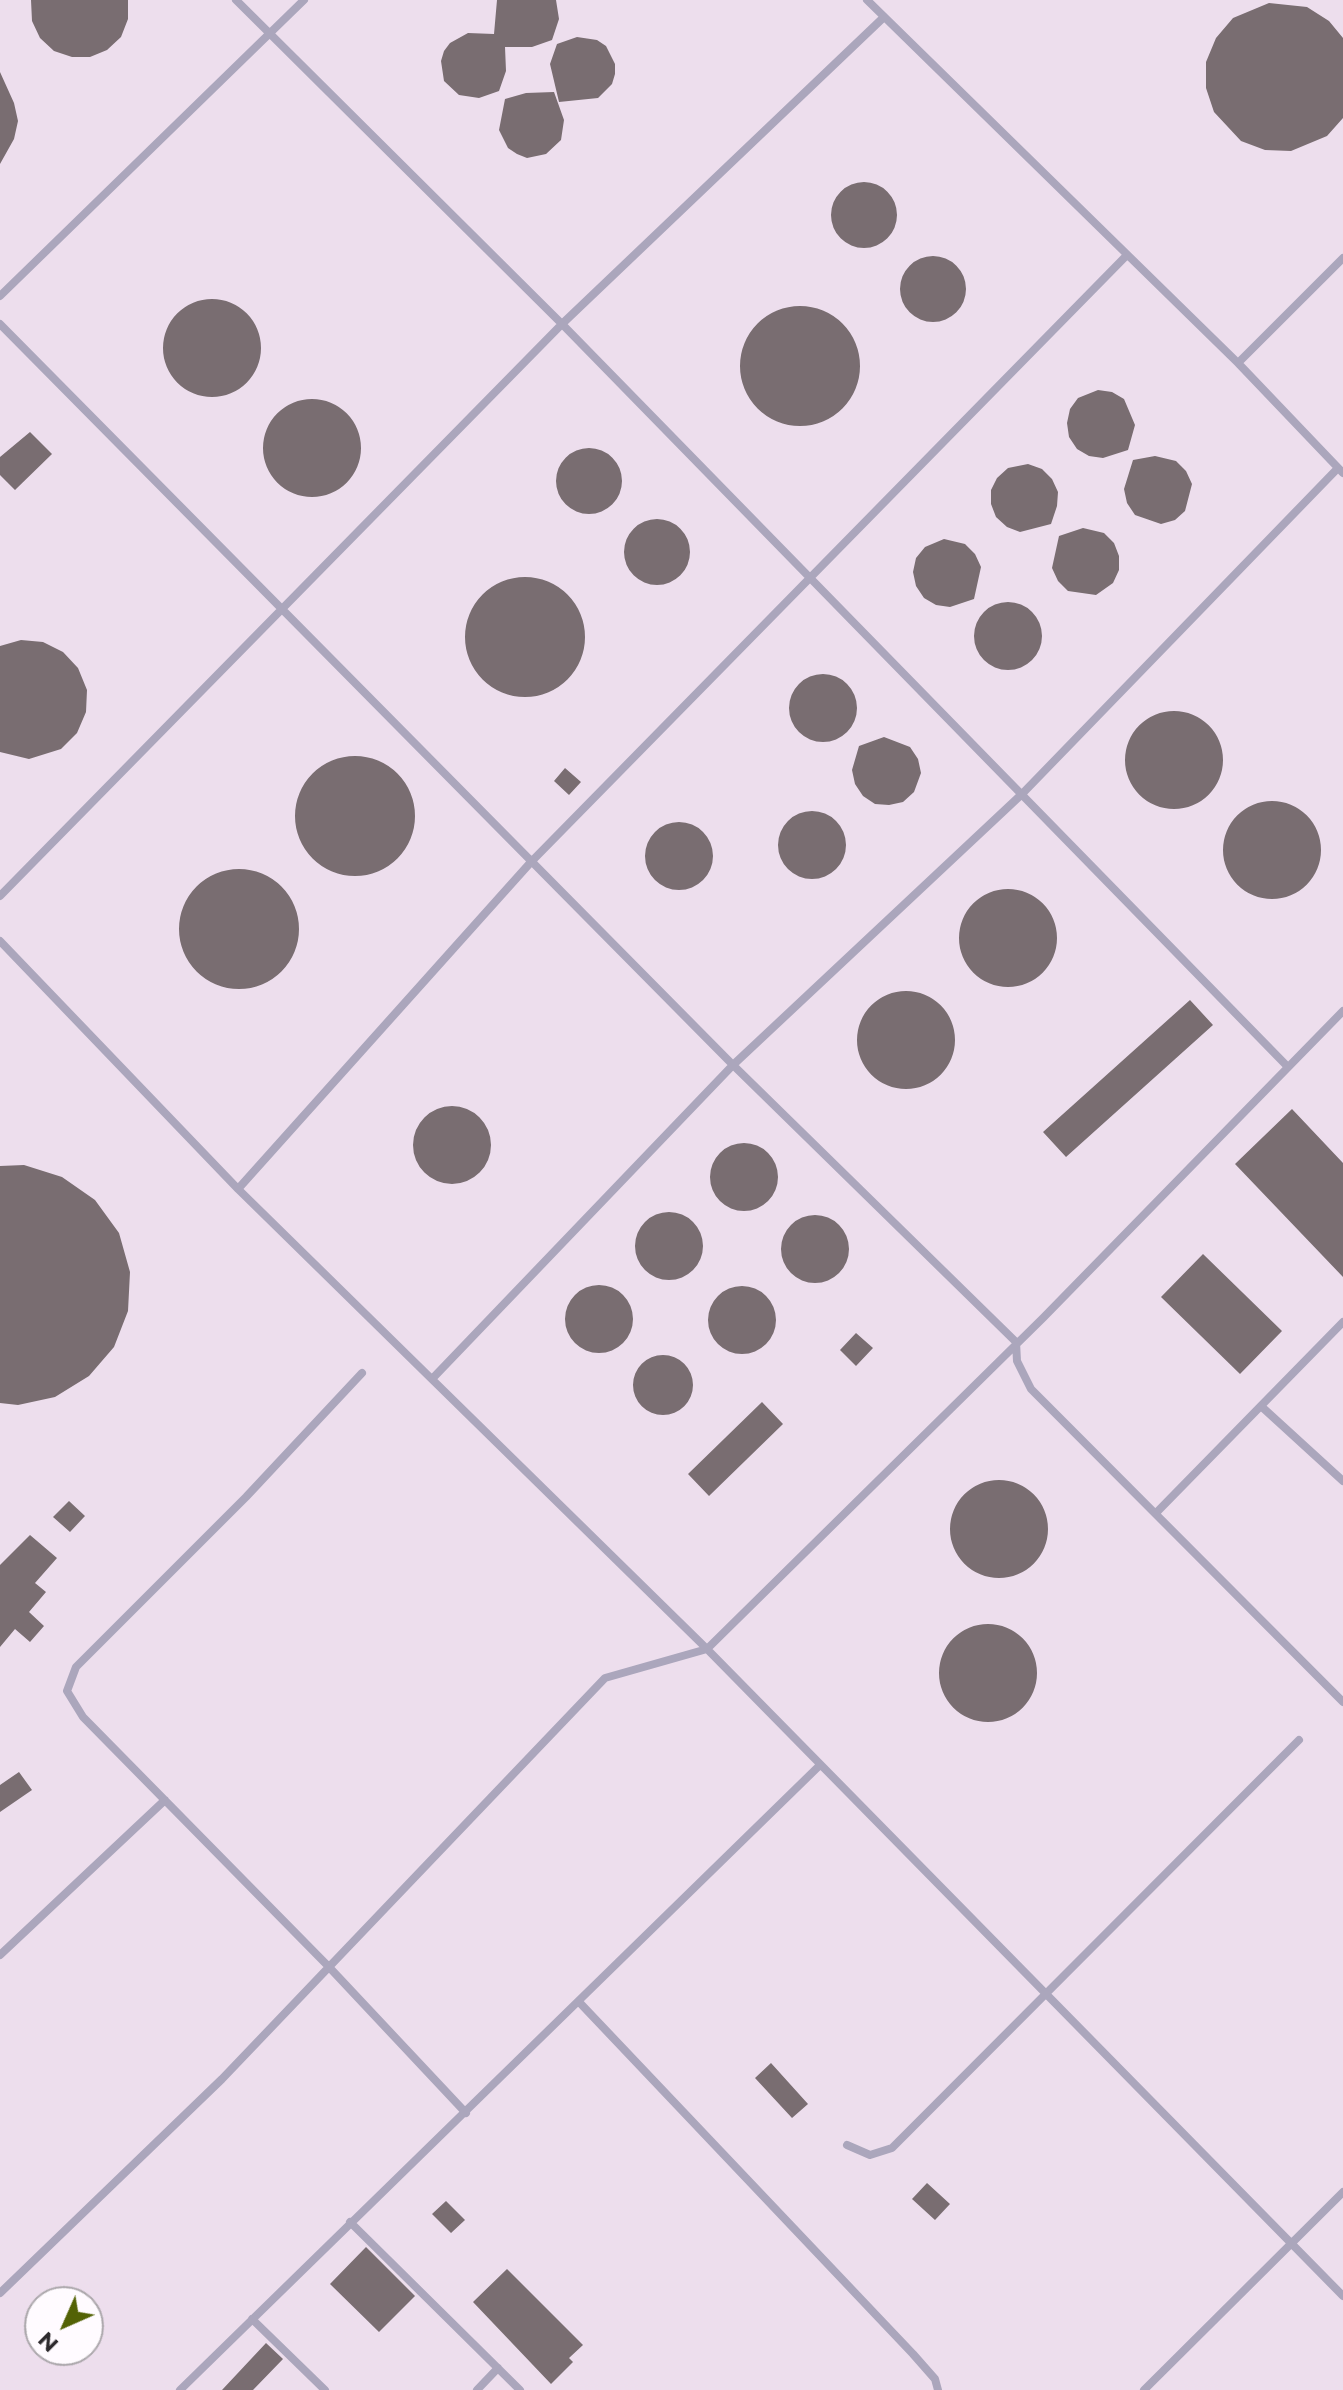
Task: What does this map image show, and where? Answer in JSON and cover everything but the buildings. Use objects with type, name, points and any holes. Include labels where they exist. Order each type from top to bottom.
[{"type":"lane","points":[[236,0],[562,324],[1287,1066]]},
{"type":"lane","points":[[0,296],[304,0]]},
{"type":"lane","points":[[432,1379],[733,1065],[1022,794],[1341,470],[1238,363],[867,0]]},
{"type":"lane","points":[[0,896],[562,324],[884,17]]},
{"type":"lane","points":[[238,1189],[531,862],[1127,255]]},
{"type":"lane","points":[[1238,363],[1343,258]]},
{"type":"lane","points":[[0,324],[733,1065],[1016,1342],[1017,1361],[1031,1389],[1343,1702]]},
{"type":"lane","points":[[0,941],[238,1189],[707,1649],[1343,2296]]},
{"type":"lane","points":[[0,2293],[222,2079],[605,1678],[707,1649],[1343,1011]]},
{"type":"lane","points":[[1156,1513],[1343,1322]]},
{"type":"lane","points":[[362,1373],[246,1497],[76,1667],[67,1691],[83,1717],[329,1967],[466,2113]]},
{"type":"lane","points":[[1262,1407],[1343,1481]]},
{"type":"lane","points":[[847,2145],[870,2155],[892,2148],[1299,1740]]},
{"type":"lane","points":[[180,2390],[350,2222],[580,2003],[819,1766]]},
{"type":"lane","points":[[0,1955],[165,1800]]},
{"type":"lane","points":[[580,2003],[913,2354],[935,2379],[938,2390]]},
{"type":"lane","points":[[1144,2390],[1343,2192]]},
{"type":"lane","points":[[350,2222],[520,2390]]},
{"type":"lane","points":[[252,2319],[325,2390]]},
{"type":"lane","points":[[477,2390],[498,2368]]},
{"type":"shaded area","points":[[0,0],[1343,0],[1343,2390],[0,2390]]}]
